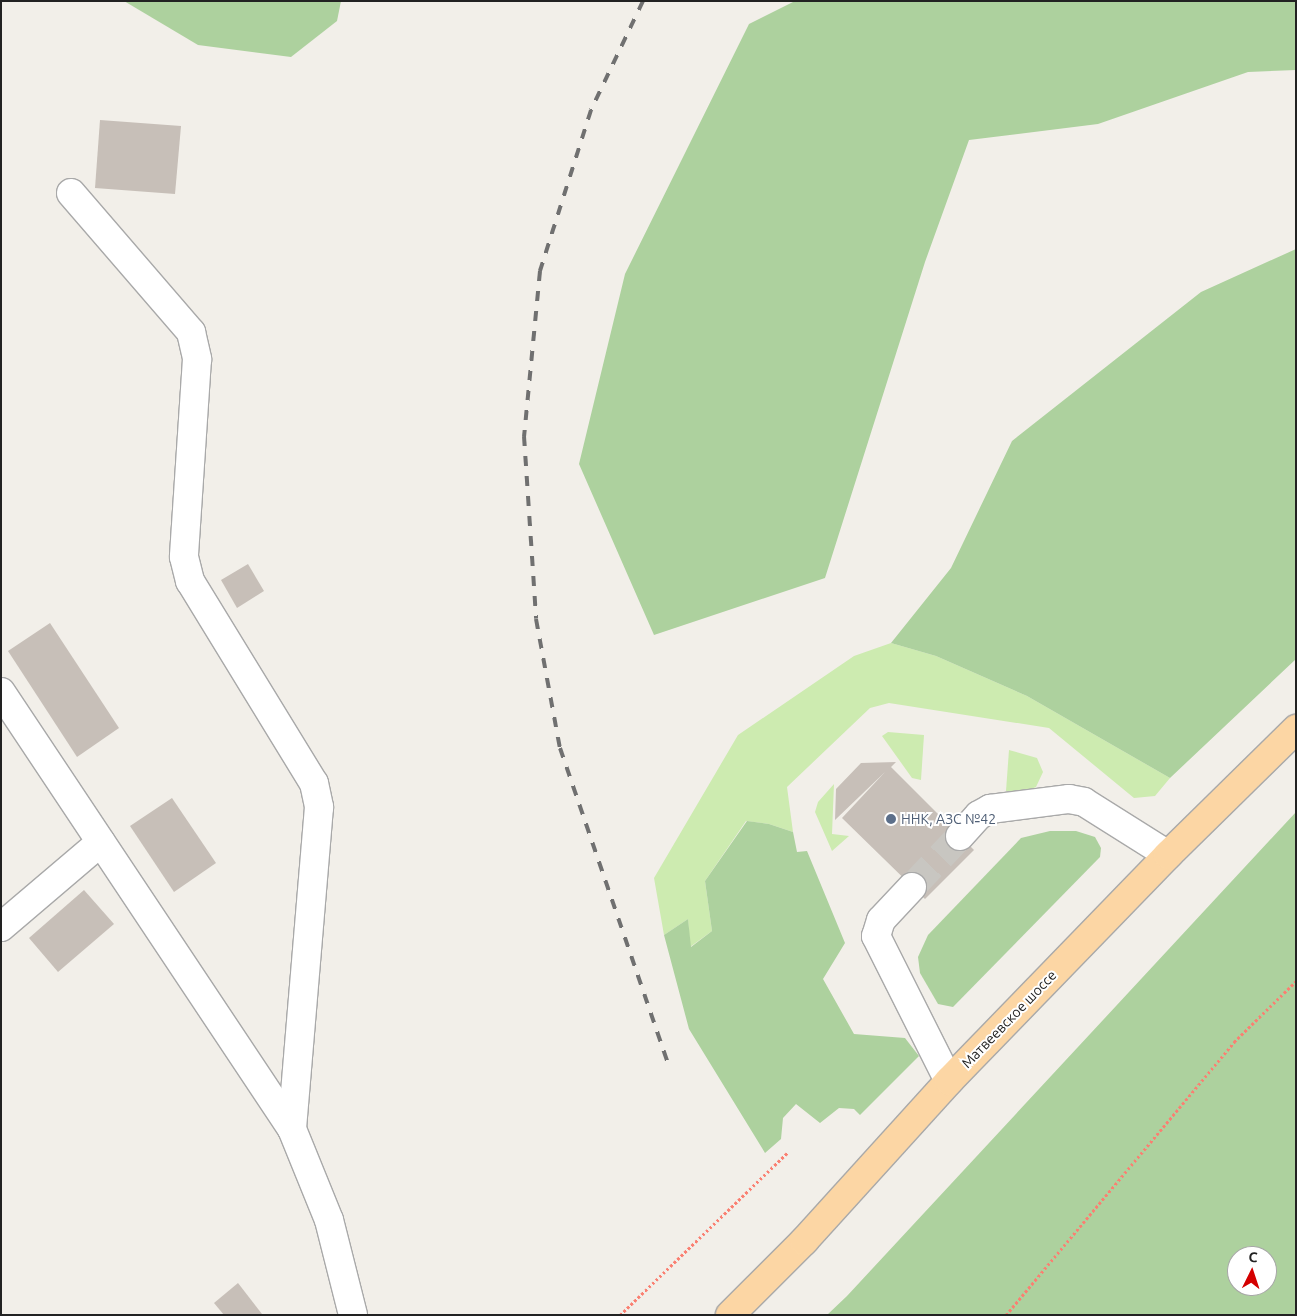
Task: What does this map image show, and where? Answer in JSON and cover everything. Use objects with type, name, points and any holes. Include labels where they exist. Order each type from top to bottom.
[{"type":"main road","name":"Матвеевское шоссе","points":[[730,1315],[804,1241],[949,1081],[1168,855],[1296,729]]},
{"type":"lane","points":[[71,192],[190,332],[197,359],[184,557],[190,581],[314,783],[319,807],[292,1129]]},
{"type":"lane","points":[[1,692],[292,1129],[329,1220],[353,1315]]},
{"type":"lane","points":[[960,836],[990,809],[1069,799],[1084,802],[1168,855]]},
{"type":"lane","points":[[1,927],[101,842]]},
{"type":"lane","points":[[912,887],[881,920],[876,936],[949,1081]]},
{"type":"path","points":[[1006,1315],[1234,1042],[1296,981]]},
{"type":"path","points":[[620,1315],[788,1152]]},
{"type":"green space","points":[[124,1],[341,1],[337,21],[291,57],[198,45]]},
{"type":"green space","points":[[795,1],[1296,1],[1296,70],[1248,72],[1098,124],[969,140],[925,262],[825,578],[654,635],[579,464],[625,274],[749,24]]},
{"type":"green space","points":[[1296,249],[1296,659],[1170,778],[1027,696],[936,656],[891,643],[951,568],[1012,441],[1201,292]]},
{"type":"green space","points":[[891,643],[936,656],[1027,696],[1170,778],[1155,796],[1134,798],[1049,728],[889,703],[870,708],[787,787],[793,832],[769,824],[746,821],[705,881],[712,931],[690,947],[688,919],[664,935],[654,878],[738,735],[854,656]]},
{"type":"green space","points":[[888,732],[924,735],[921,780],[912,778],[882,736]]},
{"type":"green space","points":[[1009,750],[1037,758],[1043,772],[1036,787],[1024,792],[1006,791]]},
{"type":"green space","points":[[834,784],[832,834],[849,836],[832,851],[815,812],[818,802]]},
{"type":"green space","points":[[1296,812],[1296,1315],[827,1315],[847,1296]]},
{"type":"green space","points":[[747,821],[769,824],[793,832],[797,852],[807,851],[845,943],[823,979],[854,1034],[905,1038],[919,1056],[860,1115],[854,1109],[839,1108],[820,1123],[796,1104],[783,1118],[781,1139],[765,1153],[689,1029],[664,935],[688,919],[691,947],[712,931],[705,881]]},
{"type":"green space","points":[[1050,831],[1076,831],[1095,837],[1101,848],[1100,857],[953,1007],[938,1004],[920,973],[918,957],[928,935],[1021,838]]},
{"type":"building","points":[[100,120],[181,126],[175,194],[95,188]]},
{"type":"building","points":[[248,564],[264,591],[237,608],[221,580]]},
{"type":"building","points":[[50,623],[119,728],[77,757],[8,651]]},
{"type":"building","points":[[896,762],[891,767],[974,850],[925,899],[842,818],[885,772],[835,820],[836,789],[861,763]]},
{"type":"building","points":[[172,798],[216,863],[174,892],[130,826]]},
{"type":"building","points":[[84,890],[114,924],[58,972],[29,938]]},
{"type":"building","points":[[238,1283],[261,1315],[224,1315],[214,1303]]},
{"type":"tunnel","points":[[912,887],[960,836]]},
{"type":"railway","points":[[643,1],[591,110],[540,271],[524,436],[536,619],[560,748],[669,1066]]},
{"type":"place","name":"ННК, АЗС №42","points":[[891,819]]}]
